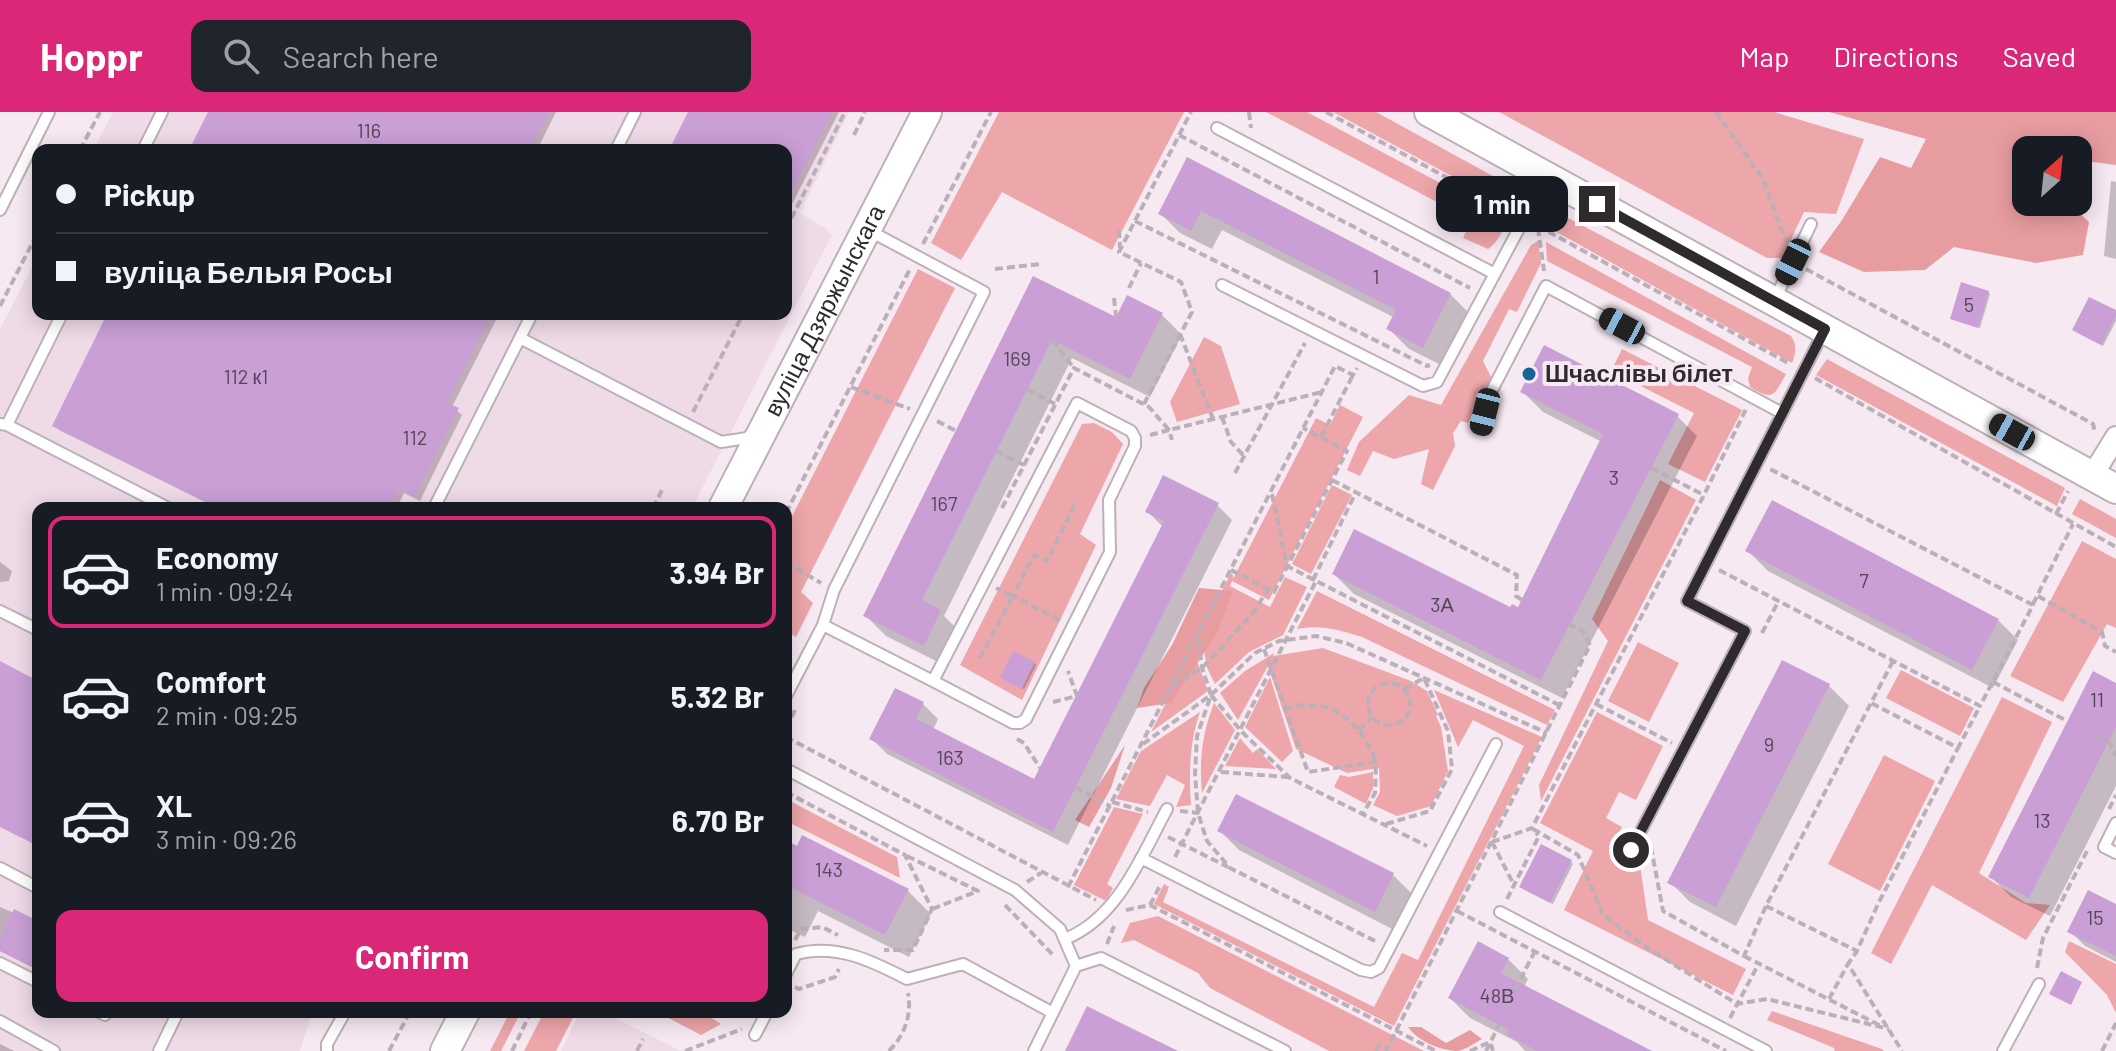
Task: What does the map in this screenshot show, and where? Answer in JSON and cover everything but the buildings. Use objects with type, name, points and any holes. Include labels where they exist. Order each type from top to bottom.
[{"type":"main road","name":"вуліца Дзяржынскага","points":[[726,502],[927,112]]},
{"type":"main road","points":[[1429,112],[1825,329],[2093,483]]},
{"type":"main road","points":[[445,1051],[462,1018]]},
{"type":"street","points":[[2093,483],[2106,437]]},
{"type":"lane","points":[[33,144],[49,112]]},
{"type":"lane","points":[[146,144],[162,112]]},
{"type":"lane","points":[[619,144],[635,112]]},
{"type":"lane","points":[[1217,128],[1495,274]]},
{"type":"lane","points":[[0,210],[32,146]]},
{"type":"lane","points":[[1222,285],[1423,386],[1437,382],[1547,177]]},
{"type":"lane","points":[[1774,301],[1811,224]]},
{"type":"lane","points":[[792,684],[823,625],[834,590],[984,292],[866,229]]},
{"type":"lane","points":[[1481,428],[1489,396],[1546,286],[1782,413]]},
{"type":"lane","points":[[59,320],[4,424],[156,502]]},
{"type":"lane","points":[[437,502],[529,320]]},
{"type":"lane","points":[[1631,850],[1745,631],[1687,601],[1825,329]]},
{"type":"lane","points":[[520,338],[721,442],[747,438],[772,412]]},
{"type":"lane","points":[[823,625],[1013,723],[1020,723],[1026,719],[1110,552],[1109,500],[1135,446],[1131,431],[1077,403],[933,681]]},
{"type":"lane","points":[[0,611],[32,627]]},
{"type":"lane","points":[[1141,858],[1361,970],[1371,972],[1379,968],[1496,744]]},
{"type":"lane","points":[[792,772],[1015,890],[1060,929],[1074,971]]},
{"type":"lane","points":[[1065,939],[1085,932],[1115,909],[1167,809]]},
{"type":"lane","points":[[2116,823],[2104,847],[2116,853]]},
{"type":"lane","points":[[0,868],[32,885]]},
{"type":"lane","points":[[1500,912],[1766,1051]]},
{"type":"lane","points":[[792,962],[796,954],[813,949],[832,950],[872,961],[906,979],[963,964],[1053,1013]]},
{"type":"lane","points":[[1034,1051],[1074,971],[1101,958],[1285,1051]]},
{"type":"lane","points":[[0,963],[32,979]]},
{"type":"lane","points":[[2003,1051],[2039,984]]},
{"type":"lane","points":[[159,1051],[175,1018]]},
{"type":"lane","points":[[327,1051],[327,1044],[342,1018]]},
{"type":"lane","points":[[751,1031],[762,1018]]},
{"type":"lane","points":[[0,1021],[54,1051]]},
{"type":"path","points":[[83,144],[100,112]]},
{"type":"path","points":[[792,217],[845,112]]},
{"type":"path","points":[[854,135],[865,112]]},
{"type":"path","points":[[792,502],[991,112]]},
{"type":"path","points":[[1120,249],[1191,112]]},
{"type":"path","points":[[1326,112],[1524,219]]},
{"type":"path","points":[[1716,112],[1763,179],[1793,262],[2093,424],[2106,437]]},
{"type":"path","points":[[1179,135],[1474,290]]},
{"type":"path","points":[[1135,221],[1427,366],[1437,362]]},
{"type":"path","points":[[1546,286],[1537,226],[2116,547]]},
{"type":"path","points":[[1119,230],[1119,252],[1181,282],[1192,312],[1144,404]]},
{"type":"path","points":[[0,306],[32,244]]},
{"type":"path","points":[[1129,288],[1141,263]]},
{"type":"path","points":[[995,269],[1040,264]]},
{"type":"path","points":[[1114,298],[1116,317]]},
{"type":"path","points":[[687,425],[740,320]]},
{"type":"path","points":[[1235,473],[1312,331]]},
{"type":"path","points":[[1180,334],[1213,419]]},
{"type":"path","points":[[1052,340],[1074,368],[1149,407],[1169,430],[1172,440]]},
{"type":"path","points":[[1321,437],[1362,356]]},
{"type":"path","points":[[1068,887],[1335,366],[1353,375]]},
{"type":"path","points":[[996,521],[1074,368]]},
{"type":"path","points":[[850,387],[923,414],[956,431]]},
{"type":"path","points":[[1027,389],[1055,404]]},
{"type":"path","points":[[1169,430],[1322,392]]},
{"type":"path","points":[[1492,842],[1532,828],[1745,413],[1748,394]]},
{"type":"path","points":[[1222,417],[1231,442],[1244,457]]},
{"type":"path","points":[[1231,570],[1274,592],[1347,451],[1303,428]]},
{"type":"path","points":[[996,451],[1024,465]]},
{"type":"path","points":[[1651,468],[1704,495]]},
{"type":"path","points":[[1770,469],[2033,605]]},
{"type":"path","points":[[1332,480],[1517,575],[1516,596],[1522,600]]},
{"type":"path","points":[[2056,514],[2093,483]]},
{"type":"path","points":[[656,502],[662,490]]},
{"type":"path","points":[[1271,491],[1287,566],[1561,706]]},
{"type":"path","points":[[1150,905],[1241,731],[1356,492]]},
{"type":"path","points":[[980,658],[1034,555],[1047,561],[1077,500]]},
{"type":"path","points":[[1829,999],[1857,951],[1878,904],[2073,524]]},
{"type":"path","points":[[1725,558],[1719,571],[1980,706]]},
{"type":"path","points":[[792,566],[834,590]]},
{"type":"path","points":[[1171,686],[1202,668],[1253,613],[1268,589]]},
{"type":"path","points":[[1013,596],[1056,618]]},
{"type":"path","points":[[2038,596],[2102,632],[2105,646],[2116,652]]},
{"type":"path","points":[[1376,1051],[1379,1045],[1387,1049],[1590,645],[1583,631],[1569,624]]},
{"type":"path","points":[[1197,635],[1202,668],[1211,695],[1241,731],[1290,778],[1440,852]]},
{"type":"path","points":[[1141,745],[1211,695],[1255,653],[1286,639],[1316,636],[1346,643],[1547,733]]},
{"type":"path","points":[[1264,649],[1308,772],[1376,762]]},
{"type":"path","points":[[1744,956],[1766,906],[1893,661]]},
{"type":"path","points":[[1043,705],[1077,696],[1065,662]]},
{"type":"path","points":[[1404,689],[1424,678]]},
{"type":"path","points":[[1385,825],[1430,811],[1452,769],[1448,731],[1424,678]]},
{"type":"path","points":[[1993,682],[2067,721]]},
{"type":"path","points":[[1385,683],[1404,689],[1410,702],[1407,715],[1402,720],[1383,724],[1372,717],[1368,704],[1373,691],[1385,683]]},
{"type":"path","points":[[1211,695],[1197,736],[1195,774],[1198,813],[1207,841],[1230,868]]},
{"type":"path","points":[[792,716],[800,699]]},
{"type":"path","points":[[1871,703],[1958,748]]},
{"type":"path","points":[[1596,704],[1683,749]]},
{"type":"path","points":[[1285,709],[1298,705],[1332,709],[1353,722],[1369,742],[1376,762],[1375,793],[1363,814]]},
{"type":"path","points":[[1359,730],[1372,717]]},
{"type":"path","points":[[1010,736],[1024,743],[1040,768]]},
{"type":"path","points":[[2097,736],[2109,742],[2116,756]]},
{"type":"path","points":[[792,740],[1068,887],[1115,909],[1150,905],[1436,1051]]},
{"type":"path","points":[[1220,772],[1290,778]]},
{"type":"path","points":[[1075,787],[1111,804],[1147,812]]},
{"type":"path","points":[[792,795],[978,891],[932,909],[913,950],[882,950]]},
{"type":"path","points":[[1500,912],[1539,836],[1532,828]]},
{"type":"path","points":[[1532,828],[1578,855],[1603,915],[1646,947],[1737,1004],[1767,999],[1889,1029]]},
{"type":"path","points":[[1155,830],[1374,943],[1382,929]]},
{"type":"path","points":[[1657,836],[1650,849],[1663,911],[1744,956],[1889,1029]]},
{"type":"path","points":[[1492,842],[1514,885]]},
{"type":"path","points":[[905,855],[932,909]]},
{"type":"path","points":[[2031,998],[2043,938],[2079,867]]},
{"type":"path","points":[[1004,904],[1074,971]]},
{"type":"path","points":[[1766,906],[1857,951]]},
{"type":"path","points":[[1101,958],[1115,909]]},
{"type":"path","points":[[1457,911],[1726,1051]]},
{"type":"path","points":[[792,985],[799,989],[835,977],[853,941],[822,927],[801,929],[793,942]]},
{"type":"path","points":[[1515,990],[1534,953]]},
{"type":"path","points":[[1737,1004],[1759,963]]},
{"type":"path","points":[[1848,964],[1902,1051]]},
{"type":"path","points":[[889,1051],[896,1044],[911,1011],[906,979]]},
{"type":"path","points":[[389,1051],[407,1018]]},
{"type":"path","points":[[512,1051],[528,1018]]},
{"type":"path","points":[[2102,1051],[2116,1023]]},
{"type":"path","points":[[1486,1051],[1499,1025]]},
{"type":"path","points":[[685,1051],[751,1031]]},
{"type":"path","points":[[637,1051],[643,1039]]},
{"type":"path","points":[[1470,1051],[1490,1042]]},
{"type":"path","points":[[1490,1042],[1493,1051]]},
{"type":"shaded area","points":[[113,112],[849,112],[800,213],[832,235],[792,313],[792,144],[96,144]]},
{"type":"shaded area","points":[[999,112],[1184,112],[1112,250],[1002,192],[961,260],[931,243]]},
{"type":"shaded area","points":[[1266,112],[1307,112],[1506,218],[1502,231],[1488,249],[1463,238],[1471,220]]},
{"type":"shaded area","points":[[1333,112],[1376,112],[1513,187],[1522,198],[1520,213]]},
{"type":"shaded area","points":[[1499,112],[1774,112],[1864,139],[1836,214],[1804,212],[1782,258],[1767,258]]},
{"type":"shaded area","points":[[1829,112],[2116,112],[2116,165],[2092,162],[2092,136],[2012,136],[2012,216],[2083,216],[2089,222],[2083,255],[2036,263],[1954,247],[1925,270],[1864,272],[1819,252],[1880,157],[1911,168],[1926,139]]},
{"type":"shaded area","points":[[1557,212],[1791,336],[1795,349],[1792,363],[1542,224],[1547,216]]},
{"type":"shaded area","points":[[1538,241],[1541,263],[1517,312],[1509,309],[1483,361],[1491,377],[1468,423],[1461,421],[1453,433],[1455,446],[1433,490],[1421,484],[1429,449],[1394,459],[1373,451],[1360,476],[1347,470],[1359,442],[1409,395],[1441,405],[1531,245]]},
{"type":"shaded area","points":[[1546,242],[1786,374],[1779,387],[1768,395],[1750,387],[1748,378],[1752,367],[1547,261]]},
{"type":"shaded area","points":[[32,268],[32,320],[788,320],[695,502],[32,502],[32,1018],[310,1018],[300,1051],[0,1051],[0,329]]},
{"type":"shaded area","points":[[918,269],[955,288],[801,592],[813,603],[796,637],[792,635],[792,516]]},
{"type":"shaded area","points":[[1204,337],[1221,346],[1240,404],[1177,422],[1170,402]]},
{"type":"shaded area","points":[[1622,349],[1742,410],[1705,482],[1668,464],[1694,413],[1611,371]]},
{"type":"shaded area","points":[[1827,359],[2065,488],[2057,506],[1816,375]]},
{"type":"shaded area","points":[[1340,405],[1363,417],[1269,600],[1232,581],[1230,586],[1270,607],[1285,577],[1307,587],[1283,635],[1249,652],[1215,684],[1207,668],[1201,634],[1316,418],[1330,425]]},
{"type":"shaded area","points":[[1094,423],[1112,432],[1123,444],[1080,534],[1096,545],[1022,700],[960,665],[1082,424]]},
{"type":"shaded area","points":[[1660,480],[1696,500],[1541,801],[1539,785],[1608,641],[1592,619]]},
{"type":"shaded area","points":[[1332,485],[1352,495],[1311,574],[1292,564]]},
{"type":"shaded area","points":[[2080,499],[2116,519],[2116,538],[2072,514]]},
{"type":"shaded area","points":[[2082,541],[2116,559],[2116,628],[2107,624],[2063,702],[2010,676]]},
{"type":"shaded area","points":[[1199,588],[1233,591],[1217,633],[1171,703],[1137,708],[1144,688],[1172,645]]},
{"type":"shaded area","points":[[1317,591],[1555,710],[1547,725],[1362,637],[1322,627],[1297,629]]},
{"type":"shaded area","points":[[1638,642],[1679,663],[1649,722],[1608,701]]},
{"type":"shaded area","points":[[1323,648],[1411,681],[1427,691],[1438,715],[1448,771],[1431,806],[1397,816],[1373,805],[1380,792],[1379,768],[1347,773],[1296,749],[1268,666],[1238,720],[1220,693],[1245,671],[1274,653],[1273,656]]},
{"type":"shaded area","points":[[1193,650],[1208,691],[1151,732]]},
{"type":"shaded area","points":[[1901,670],[1974,708],[1960,736],[1886,698]]},
{"type":"shaded area","points":[[1270,677],[1293,751],[1282,762],[1245,727]]},
{"type":"shaded area","points":[[1434,690],[1542,737],[1394,1026],[1154,904],[1164,884],[1169,887],[1163,902],[1374,1007],[1402,953],[1418,960],[1524,746],[1473,720],[1458,747]]},
{"type":"shaded area","points":[[2002,697],[2052,722],[1979,873],[2026,903],[2050,905],[2026,940],[1932,885],[1891,964],[1871,953]]},
{"type":"shaded area","points":[[1214,703],[1235,730],[1202,793],[1202,747]]},
{"type":"shaded area","points":[[1200,712],[1191,758],[1191,805],[1176,807],[1185,785],[1167,775],[1150,806],[1116,799],[1141,751]]},
{"type":"shaded area","points":[[1597,712],[1663,746],[1636,800],[1619,792],[1606,818],[1622,827],[1610,850],[1640,865],[1648,920],[1746,969],[1733,995],[1564,910],[1593,851],[1540,823]]},
{"type":"shaded area","points":[[1240,738],[1253,753],[1257,749],[1276,769],[1225,766]]},
{"type":"shaded area","points":[[1125,745],[1111,788],[1089,827],[1075,820]]},
{"type":"shaded area","points":[[1884,755],[1935,781],[1880,891],[1828,864]]},
{"type":"shaded area","points":[[1373,772],[1373,788],[1366,804],[1334,787],[1340,775],[1349,777]]},
{"type":"shaded area","points":[[792,802],[897,857],[900,878],[792,824]]},
{"type":"shaded area","points":[[1114,807],[1143,814],[1107,884],[1113,888],[1106,901],[1074,885]]},
{"type":"shaded area","points":[[1158,916],[1424,1051],[1329,1051],[1210,988],[1198,973],[1134,940],[1121,943],[1130,923]]},
{"type":"shaded area","points":[[2069,941],[2116,964],[2116,1013],[2107,995],[2065,952]]},
{"type":"shaded area","points":[[1772,1011],[1884,1051],[1835,1051],[1767,1020]]},
{"type":"shaded area","points":[[507,1018],[518,1018],[501,1051],[490,1051]]},
{"type":"shaded area","points":[[541,1018],[573,1018],[556,1051],[524,1051]]},
{"type":"shaded area","points":[[577,1018],[615,1018],[681,1051],[561,1051]]},
{"type":"shaded area","points":[[668,1018],[712,1018],[721,1024],[701,1035]]},
{"type":"shaded area","points":[[1408,1027],[1421,1027],[1446,1043],[1470,1030],[1482,1039],[1462,1050],[1452,1051],[1424,1041]]},
{"type":"place","name":"Шчаслівы білет","points":[[1529,374]]},
{"type":"route","points":[[1597,204],[1825,329],[1687,601],[1745,631],[1631,850]]}]
